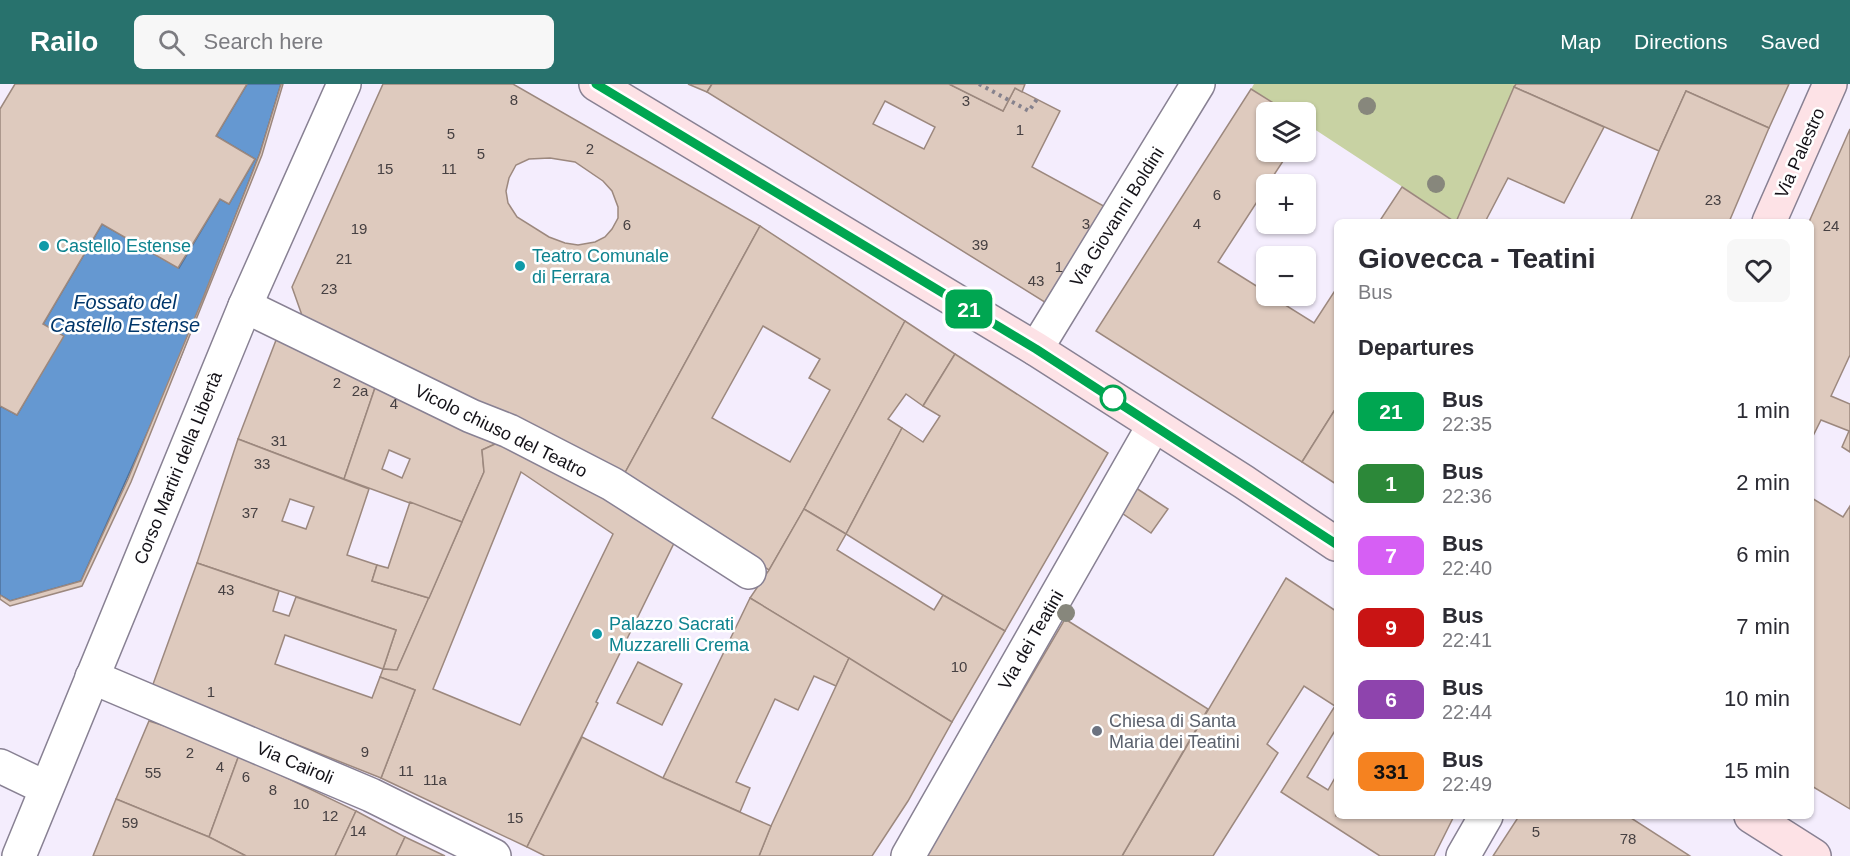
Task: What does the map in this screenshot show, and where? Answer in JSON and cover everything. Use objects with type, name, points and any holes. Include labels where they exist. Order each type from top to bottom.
[{"type":"street","name":"Corso Martiri della Libertà","points":[[19,856],[245,306],[344,84]]},
{"type":"street","points":[[596,84],[1036,349],[1334,543]]},
{"type":"street","name":"Via Giovanni Boldini","points":[[1036,349],[1198,84]]},
{"type":"street","name":"Via Palestro","points":[[1770,219],[1830,84]]},
{"type":"street","name":"Vicolo chiuso del Teatro","points":[[245,306],[471,416],[509,431],[612,484],[749,572]]},
{"type":"street","name":"Via dei Teatini","points":[[908,856],[1154,424]]},
{"type":"street","name":"Via Cairoli","points":[[92,677],[371,795],[494,856]]},
{"type":"street","points":[[0,766],[46,788]]},
{"type":"street","points":[[1463,856],[1484,819]]},
{"type":"street","points":[[1756,819],[1814,856]]},
{"type":"path","points":[[979,84],[1029,111],[1037,99]]},
{"type":"green space","points":[[1254,84],[1516,84],[1457,219],[1451,219],[1316,130],[1316,102],[1272,102],[1251,89]]},
{"type":"water","name":"Fossato del Castello Estense","points":[[247,84],[281,84],[260,153],[178,364],[81,581],[10,601],[0,595],[0,406],[17,415],[63,336],[43,324],[102,224],[179,268],[220,199],[229,204],[255,159],[216,136]]},
{"type":"building","name":"Castello Estense","points":[[15,84],[247,84],[216,136],[255,159],[229,204],[220,199],[178,268],[102,224],[43,324],[64,336],[17,415],[0,406],[0,109]]},
{"type":"building","points":[[281,84],[283,84],[262,155],[131,482],[82,586],[10,606],[0,599],[0,595],[10,601],[81,581],[128,479],[203,298],[260,153]]},
{"type":"building","name":"Teatro Comunale di Ferrara","points":[[383,84],[513,84],[760,226],[621,480],[304,321],[292,287]],"holes":[[[550,158],[575,162],[603,181],[612,191],[618,207],[618,218],[605,237],[595,242],[578,245],[549,237],[517,217],[508,203],[506,191],[509,178],[516,165],[529,159]]]},
{"type":"building","points":[[688,84],[712,84],[707,92]]},
{"type":"building","points":[[712,84],[949,84],[1003,111],[1015,88],[1060,111],[1032,167],[1111,210],[1051,306],[707,92]],"holes":[[[885,101],[935,127],[924,149],[873,124]]]},
{"type":"building","points":[[949,84],[1025,84],[1022,92],[1015,88],[1003,111]]},
{"type":"building","points":[[1516,84],[1789,84],[1769,128],[1686,91],[1659,151],[1514,87]]},
{"type":"building","points":[[1514,87],[1604,127],[1564,203],[1508,178],[1487,219],[1457,219]]},
{"type":"building","points":[[1251,89],[1272,102],[1256,102],[1256,162],[1282,162],[1275,174],[1256,174],[1256,203],[1218,262],[1256,286],[1256,306],[1287,306],[1314,323],[1334,292],[1334,411],[1302,462],[1096,331]]},
{"type":"building","points":[[1686,91],[1769,128],[1730,219],[1631,219]]},
{"type":"building","points":[[1850,129],[1850,355],[1831,396],[1850,404],[1850,452],[1842,447],[1849,431],[1821,420],[1814,434],[1814,219],[1810,219]]},
{"type":"building","points":[[1402,187],[1450,219],[1381,219]]},
{"type":"building","points":[[760,226],[905,321],[769,570],[621,480]],"holes":[[[763,326],[820,359],[809,378],[830,390],[790,462],[712,418]]]},
{"type":"building","points":[[905,321],[955,354],[923,406],[906,394],[888,419],[902,428],[846,534],[804,509]]},
{"type":"building","points":[[278,335],[378,379],[344,479],[238,439]]},
{"type":"building","points":[[955,354],[1108,453],[1005,631],[846,534],[902,428],[923,442],[940,416],[923,406]]},
{"type":"building","points":[[378,379],[506,439],[482,450],[484,472],[462,522],[344,479]],"holes":[[[389,450],[410,459],[402,478],[382,469]]]},
{"type":"building","points":[[1334,411],[1334,483],[1302,462]]},
{"type":"building","points":[[238,439],[369,489],[347,555],[377,565],[372,581],[429,598],[397,670],[383,669],[396,630],[197,563]],"holes":[[[290,499],[314,507],[306,529],[282,521]]]},
{"type":"building","name":"Palazzo Sacrati Muzzarelli Crema","points":[[506,439],[678,535],[527,847],[381,778],[415,690],[380,677],[383,669],[397,670],[484,472],[482,450]],"holes":[[[521,472],[613,534],[520,725],[433,689]]]},
{"type":"building","points":[[1133,486],[1168,509],[1151,533],[1116,509]]},
{"type":"building","points":[[1814,499],[1843,517],[1850,506],[1850,809],[1814,787]]},
{"type":"building","points":[[410,502],[462,522],[429,598],[372,581],[377,565],[388,568]]},
{"type":"building","points":[[804,509],[846,534],[837,550],[934,610],[943,595],[1005,631],[952,722],[750,598]]},
{"type":"building","points":[[197,563],[279,591],[273,611],[289,616],[296,597],[396,630],[383,669],[285,635],[275,664],[372,698],[380,677],[415,690],[381,778],[152,687]]},
{"type":"building","points":[[1286,578],[1334,610],[1334,705],[1304,686],[1267,744],[1278,753],[1213,856],[1122,856]]},
{"type":"building","points":[[750,598],[849,658],[836,686],[814,676],[798,710],[775,699],[736,782],[750,788],[740,812],[663,778]]},
{"type":"building","name":"Chiesa di Santa Maria dei Teatini","points":[[1065,619],[1208,709],[1122,856],[927,856],[979,754],[984,757]]},
{"type":"building","points":[[849,658],[952,722],[908,801],[872,856],[759,856],[771,826]]},
{"type":"building","points":[[638,662],[682,684],[662,725],[617,703]]},
{"type":"building","points":[[1334,708],[1334,732],[1307,777],[1328,790],[1334,780],[1334,819],[1452,819],[1434,856],[1380,856],[1281,792]]},
{"type":"building","points":[[149,721],[206,739],[239,755],[209,837],[116,799]]},
{"type":"building","points":[[582,737],[663,778],[771,826],[759,856],[545,856],[527,847]]},
{"type":"building","points":[[239,755],[356,811],[335,856],[246,856],[209,837]]},
{"type":"building","points":[[116,799],[209,837],[246,856],[93,856]]},
{"type":"building","points":[[356,811],[405,837],[396,856],[335,856]]},
{"type":"building","points":[[1517,819],[1633,819],[1690,856],[1493,856]]},
{"type":"building","points":[[405,837],[445,856],[396,856]]},
{"type":"bus line","name":"21","points":[[596,84],[1036,349],[1244,482],[1334,543]]},
{"type":"place","name":"Castello Estense","points":[[44,246]]},
{"type":"place","name":"Teatro Comunale di Ferrara","points":[[520,266]]},
{"type":"place","name":"Palazzo Sacrati Muzzarelli Crema","points":[[597,634]]},
{"type":"place","name":"Chiesa di Santa Maria dei Teatini","points":[[1097,731]]}]
